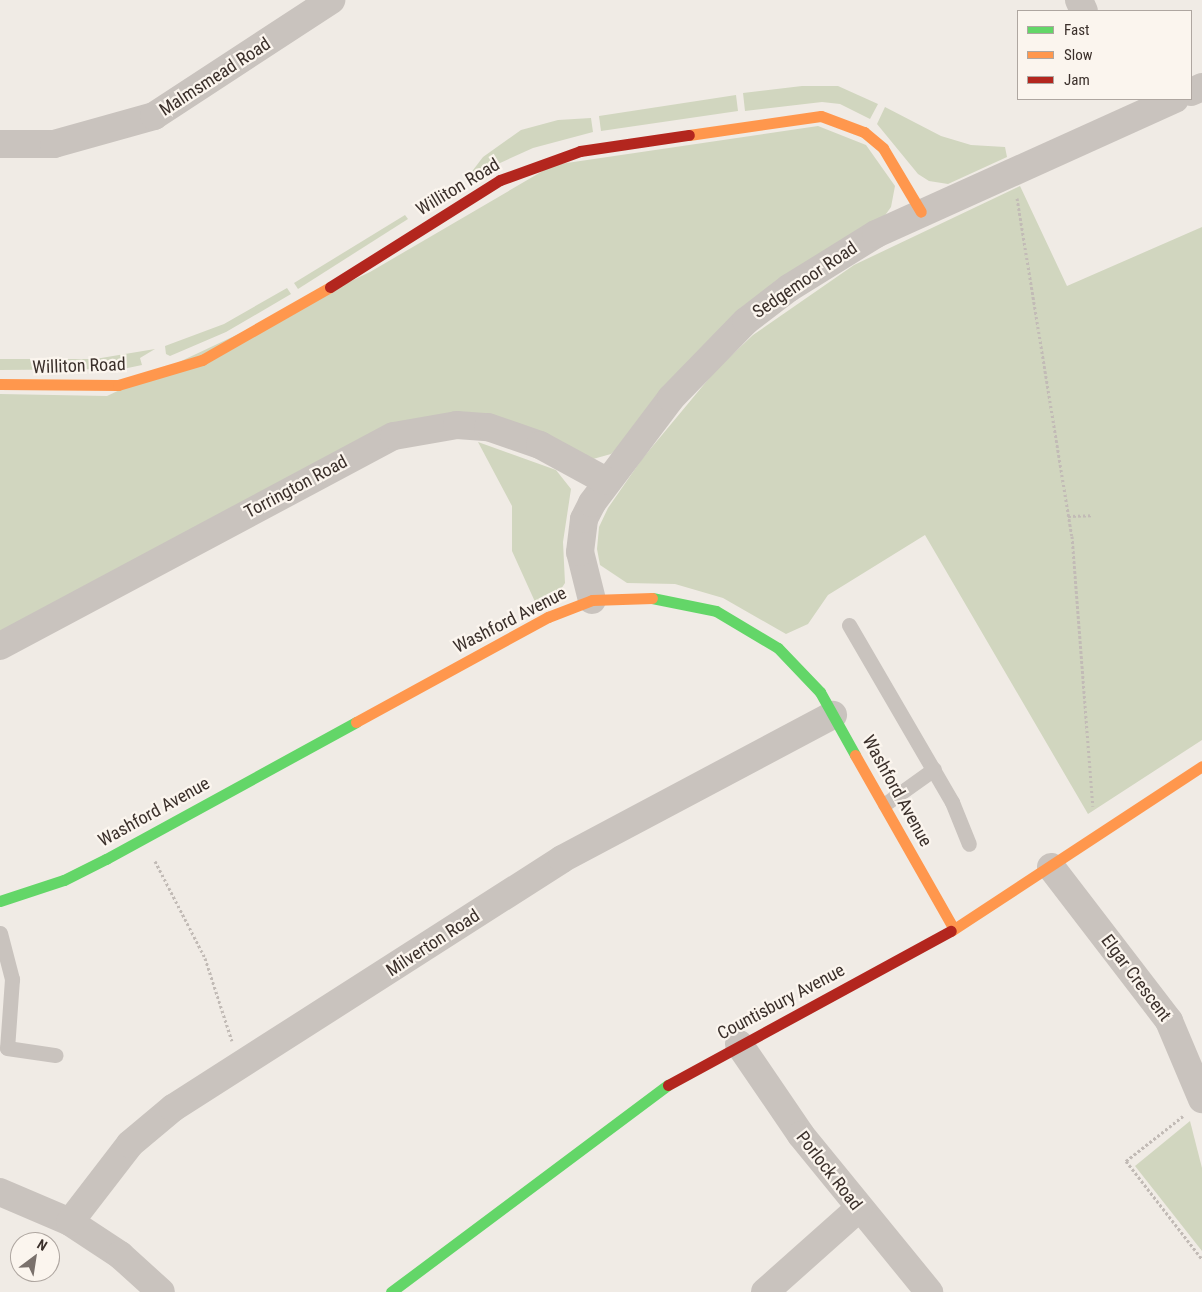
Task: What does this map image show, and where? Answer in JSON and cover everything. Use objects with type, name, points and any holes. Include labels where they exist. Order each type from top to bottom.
[{"type":"street","name":"Malmsmead Road","points":[[0,144],[54,144],[154,116],[332,0]]},
{"type":"street","name":"Sedgemoor Road","points":[[592,600],[580,537],[584,519],[606,481],[671,398],[746,321],[839,254],[921,212],[1006,174],[1128,108],[1170,100]]},
{"type":"street","name":"Williton Road","points":[[0,384],[118,385],[202,360],[273,323],[500,180],[580,151],[821,116],[864,132],[883,148],[921,212]]},
{"type":"street","name":"Torrington Road","points":[[0,646],[394,436],[448,426],[488,427],[540,445],[606,481]]},
{"type":"street","name":"Washford Avenue","points":[[0,901],[64,880],[548,617],[592,600],[648,597],[716,612],[778,648],[802,669],[833,715],[954,929]]},
{"type":"street","name":"Milverton Road","points":[[70,1222],[100,1178],[153,1123],[240,1065],[562,859],[833,715]]},
{"type":"street","name":"Countisbury Avenue","points":[[391,1292],[624,1114],[740,1044],[954,929],[1094,840],[1202,766]]},
{"type":"street","name":"Elgar Crescent","points":[[1052,867],[1169,1021],[1196,1104]]},
{"type":"street","name":"Porlock Road","points":[[740,1044],[801,1135],[858,1209],[929,1292]]},
{"type":"street","points":[[0,1192],[70,1222],[120,1255],[161,1292]]},
{"type":"street","points":[[765,1292],[858,1209]]},
{"type":"lane","points":[[849,624],[934,770],[969,844]]},
{"type":"lane","points":[[884,804],[934,770]]},
{"type":"lane","points":[[0,933],[12,979],[7,1048],[55,1055]]},
{"type":"path","points":[[1006,174],[1020,204],[1068,516],[1094,840]]},
{"type":"path","points":[[1068,516],[1092,516]]},
{"type":"path","points":[[143,838],[205,958],[240,1065]]},
{"type":"path","points":[[1196,1104],[1126,1162],[1202,1259]]},
{"type":"green space","points":[[802,86],[838,86],[878,104],[870,119],[840,104],[822,102],[745,111],[743,93]]},
{"type":"green space","points":[[736,95],[738,111],[601,131],[599,116]]},
{"type":"green space","points":[[885,107],[941,136],[971,145],[1005,147],[1007,157],[948,184],[929,181],[918,174],[877,124]]},
{"type":"green space","points":[[591,118],[593,132],[533,148],[467,178],[483,157],[521,130],[558,120]]},
{"type":"green space","points":[[818,126],[866,145],[895,186],[891,207],[881,221],[611,454],[593,459],[461,415],[0,636],[0,394],[107,396],[370,272],[553,165]]},
{"type":"green space","points":[[1020,186],[1067,286],[1202,227],[1202,740],[1088,814],[925,535],[828,595],[808,624],[786,634],[723,598],[675,584],[627,583],[600,565],[597,549],[599,527],[608,508],[642,459],[716,370],[753,335],[854,265]]},
{"type":"green space","points":[[405,215],[408,219],[298,289],[294,283]]},
{"type":"green space","points":[[287,288],[291,294],[226,332],[170,356],[166,354],[165,346],[224,324]]},
{"type":"green space","points":[[155,349],[140,358],[142,365],[123,369],[0,370],[0,359],[95,359]]},
{"type":"green space","points":[[478,442],[556,470],[571,489],[563,542],[565,583],[559,592],[536,604],[512,551],[512,506]]},
{"type":"green space","points":[[1190,1121],[1202,1168],[1202,1251],[1135,1166]]},
{"type":"traffic: fast","points":[[652,598],[716,611],[778,648],[820,692],[855,755]]},
{"type":"traffic: fast","points":[[0,901],[64,880],[106,859],[356,722]]},
{"type":"traffic: fast","points":[[391,1292],[668,1085]]},
{"type":"traffic: slow","points":[[689,135],[821,116],[864,132],[883,148],[921,212]]},
{"type":"traffic: slow","points":[[0,384],[118,385],[202,360],[330,287]]},
{"type":"traffic: slow","points":[[356,722],[548,617],[592,600],[652,598]]},
{"type":"traffic: slow","points":[[855,755],[954,929]]},
{"type":"traffic: slow","points":[[951,931],[1202,766]]},
{"type":"traffic: jam","points":[[330,287],[500,180],[580,151],[689,135]]},
{"type":"traffic: jam","points":[[668,1085],[951,931]]}]
